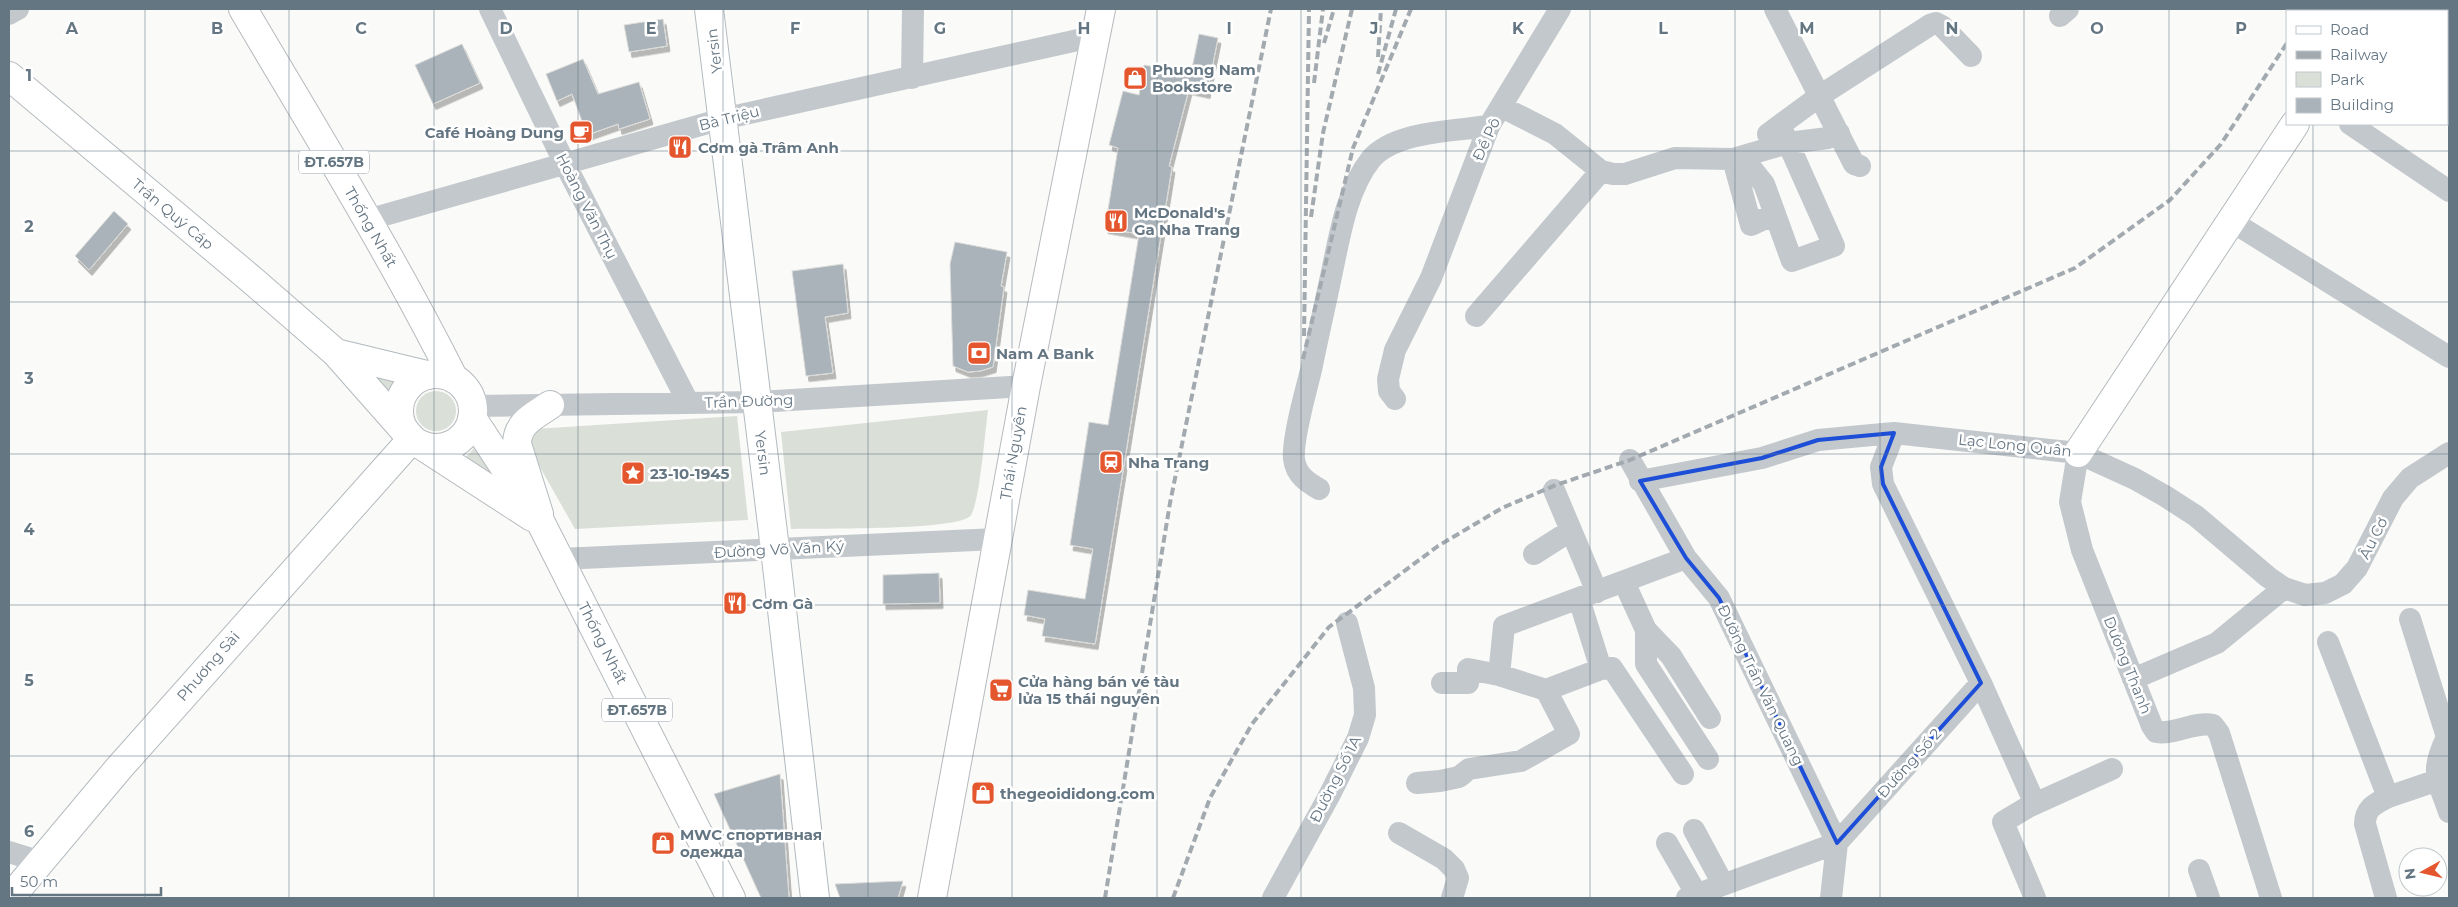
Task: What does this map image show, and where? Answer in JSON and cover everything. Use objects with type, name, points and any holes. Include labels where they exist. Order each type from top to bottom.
[{"type":"street","points":[[9,14],[18,9]]},
{"type":"street","name":"Thống Nhất","points":[[243,9],[423,317],[454,379],[463,386],[472,412],[542,523],[731,898]]},
{"type":"street","name":"Hoàng Văn Thụ","points":[[490,9],[565,164],[688,402]]},
{"type":"street","name":"Yersin","points":[[709,9],[776,549],[815,898]]},
{"type":"street","points":[[912,78],[913,9]]},
{"type":"street","name":"Thái Nguyên","points":[[932,898],[1026,386],[1101,9]]},
{"type":"street","name":"Đề Pô","points":[[1395,399],[1389,391],[1388,379],[1391,362],[1431,278],[1489,126],[1560,9]]},
{"type":"street","points":[[1775,9],[1821,94],[1854,164],[1860,166]]},
{"type":"street","points":[[1733,159],[1784,134],[1821,94],[1930,25],[1942,26],[1971,56]]},
{"type":"street","name":"Bà Triệu","points":[[367,220],[722,119],[1096,36]]},
{"type":"street","name":"Trần Quý Cáp","points":[[9,76],[336,353],[416,442]]},
{"type":"street","points":[[1502,107],[1555,134],[1601,171],[1625,174],[1674,158],[1733,159],[1752,169],[1764,184],[1792,261],[1834,246],[1784,134]]},
{"type":"street","name":"Lạc Long Quân","points":[[1640,481],[1762,458],[1818,440],[1894,433],[2078,453],[2294,125]]},
{"type":"street","points":[[2351,125],[2449,191]]},
{"type":"street","points":[[1319,489],[1307,482],[1296,470],[1294,457],[1301,413],[1339,237],[1359,180],[1372,159],[1386,146],[1406,138],[1489,126]]},
{"type":"street","points":[[1784,134],[1828,138],[1839,133]]},
{"type":"street","points":[[1476,316],[1601,171]]},
{"type":"street","points":[[2231,221],[2449,357]]},
{"type":"street","name":"Thống Nhất","points":[[423,317],[427,375]]},
{"type":"street","name":"Trần Quý Cáp","points":[[336,353],[427,375]]},
{"type":"street","points":[[454,379],[445,375],[427,375],[409,386],[400,405],[402,424],[416,442],[542,523]]},
{"type":"street","name":"Trần Đường","points":[[472,412],[550,405],[757,402],[1026,386]]},
{"type":"street","points":[[542,523],[517,444],[517,434],[521,426],[550,405]]},
{"type":"street","points":[[416,442],[441,448],[452,444],[468,429],[472,412]]},
{"type":"street","points":[[1894,433],[1881,467],[1883,484],[1981,683],[2036,804]]},
{"type":"street","name":"Phương Sài","points":[[10,898],[118,768],[416,442]]},
{"type":"street","points":[[2078,453],[2136,479],[2196,516],[2284,588],[2217,643],[2133,679]]},
{"type":"street","name":"Dương Thanh","points":[[2078,453],[2070,502],[2082,550],[2152,726],[2156,732],[2164,733],[2205,723],[2213,725],[2219,733],[2266,897]]},
{"type":"street","name":"Âu Cơ","points":[[2284,588],[2305,595],[2325,593],[2343,584],[2357,568],[2393,498],[2410,478],[2449,453]]},
{"type":"street","name":"Đường Trần Văn Quang","points":[[1630,460],[1640,481],[1686,558],[1720,598],[1837,843]]},
{"type":"street","points":[[1554,490],[1570,531],[1588,596],[1601,669]]},
{"type":"street","points":[[1534,554],[1570,531]]},
{"type":"street","name":"Đường Võ Văn Ký","points":[[560,559],[997,539]]},
{"type":"street","points":[[1499,675],[1504,626],[1686,558]]},
{"type":"street","points":[[1624,582],[1646,630],[1670,656],[1710,718]]},
{"type":"street","points":[[2410,619],[2448,736],[2437,758],[2438,780],[2449,812]]},
{"type":"street","name":"Đường Số 1A","points":[[1273,898],[1333,788],[1358,738],[1365,715],[1364,688],[1347,623]]},
{"type":"street","points":[[1646,630],[1646,664],[1708,759]]},
{"type":"street","points":[[2328,642],[2388,797]]},
{"type":"street","points":[[1442,683],[1468,683],[1468,669],[1499,675],[1546,690],[1601,669],[1612,668],[1683,774]]},
{"type":"street","name":"Đường Số 2","points":[[1837,843],[1981,683]]},
{"type":"street","points":[[1416,782],[1459,777],[1469,769],[1521,761],[1569,734],[1546,690]]},
{"type":"street","points":[[2036,898],[2003,822],[2036,804],[2112,769]]},
{"type":"street","points":[[2386,898],[2364,824],[2365,815],[2370,807],[2388,797],[2438,780]]},
{"type":"street","points":[[1694,830],[1722,884]]},
{"type":"street","points":[[1399,833],[1450,864],[1458,878],[1452,898]]},
{"type":"street","points":[[1667,843],[1692,896],[1837,843],[1831,898]]},
{"type":"street","points":[[9,852],[41,862]]},
{"type":"street","points":[[2199,870],[2209,898]]},
{"type":"highlighted area","points":[[1894,433],[1881,467],[1883,484],[1981,683],[1837,843],[1719,598],[1686,558],[1640,481],[1762,458],[1818,440]]},
{"type":"green space","points":[[361,368],[398,377],[390,393]]},
{"type":"green space","points":[[436,391],[450,397],[456,411],[450,425],[436,431],[422,425],[416,411],[422,397]]},
{"type":"green space","points":[[988,410],[980,481],[971,515],[962,520],[943,524],[791,529],[781,432]]},
{"type":"green space","points":[[737,416],[748,520],[575,529],[519,430]]},
{"type":"green space","points":[[477,445],[501,484],[465,458]]},
{"type":"building","points":[[663,19],[667,46],[629,52],[624,25]]},
{"type":"building","points":[[1199,34],[1218,38],[1207,93],[1189,89],[1169,166],[1172,167],[1095,644],[1042,636],[1045,619],[1024,615],[1028,590],[1085,599],[1093,549],[1070,545],[1089,422],[1108,425],[1139,234],[1105,228],[1118,148],[1109,145],[1123,91],[1139,95],[1144,65],[1191,73]]},
{"type":"building","points":[[462,44],[480,83],[433,104],[415,65]]},
{"type":"building","points":[[583,59],[598,94],[639,82],[650,119],[619,129],[618,124],[587,135],[572,94],[557,101],[546,74]]},
{"type":"building","points":[[114,211],[128,224],[89,270],[75,256]]},
{"type":"building","points":[[955,242],[1007,252],[1001,286],[1004,287],[993,367],[980,371],[968,372],[953,366],[950,264]]},
{"type":"building","points":[[843,264],[848,313],[825,317],[833,373],[806,376],[792,271]]},
{"type":"building","points":[[939,573],[940,603],[883,604],[883,575]]},
{"type":"building","points":[[780,774],[789,898],[761,898],[714,794]]},
{"type":"building","points":[[903,881],[898,898],[840,898],[835,884]]},
{"type":"railway","points":[[1105,898],[1170,503],[1271,9]]},
{"type":"railway","points":[[1304,336],[1309,9]]},
{"type":"railway","points":[[1314,83],[1323,9]]},
{"type":"railway","points":[[1324,43],[1334,9]]},
{"type":"railway","points":[[1311,217],[1323,133],[1352,9]]},
{"type":"railway","points":[[1378,57],[1381,9]]},
{"type":"railway","points":[[1378,74],[1396,9]]},
{"type":"railway","points":[[1303,359],[1353,148],[1411,9]]},
{"type":"railway","points":[[1173,898],[1210,798],[1252,724],[1329,627],[1438,546],[1502,508],[1556,485],[1630,460],[2075,268],[2170,200],[2221,144],[2286,45]]},
{"type":"place","name":"Phuong Nam Bookstore","points":[[1135,78]]},
{"type":"place","name":"Café Hoàng Dung","points":[[581,132]]},
{"type":"place","name":"Cơm gà Trâm Anh","points":[[680,147]]},
{"type":"place","name":"McDonald's Ga Nha Trang","points":[[1116,221]]},
{"type":"place","name":"Nam A Bank","points":[[979,353]]},
{"type":"place","name":"Nha Trang","points":[[1111,462]]},
{"type":"place","name":"23-10-1945","points":[[633,473]]},
{"type":"place","name":"Cơm Gà","points":[[735,603]]},
{"type":"place","name":"Cửa hàng bán vé tàu lửa 15 thái nguyên","points":[[1001,690]]},
{"type":"place","name":"thegeoididong.com","points":[[983,793]]},
{"type":"place","name":"MWC спортивная одежда","points":[[663,843]]}]
